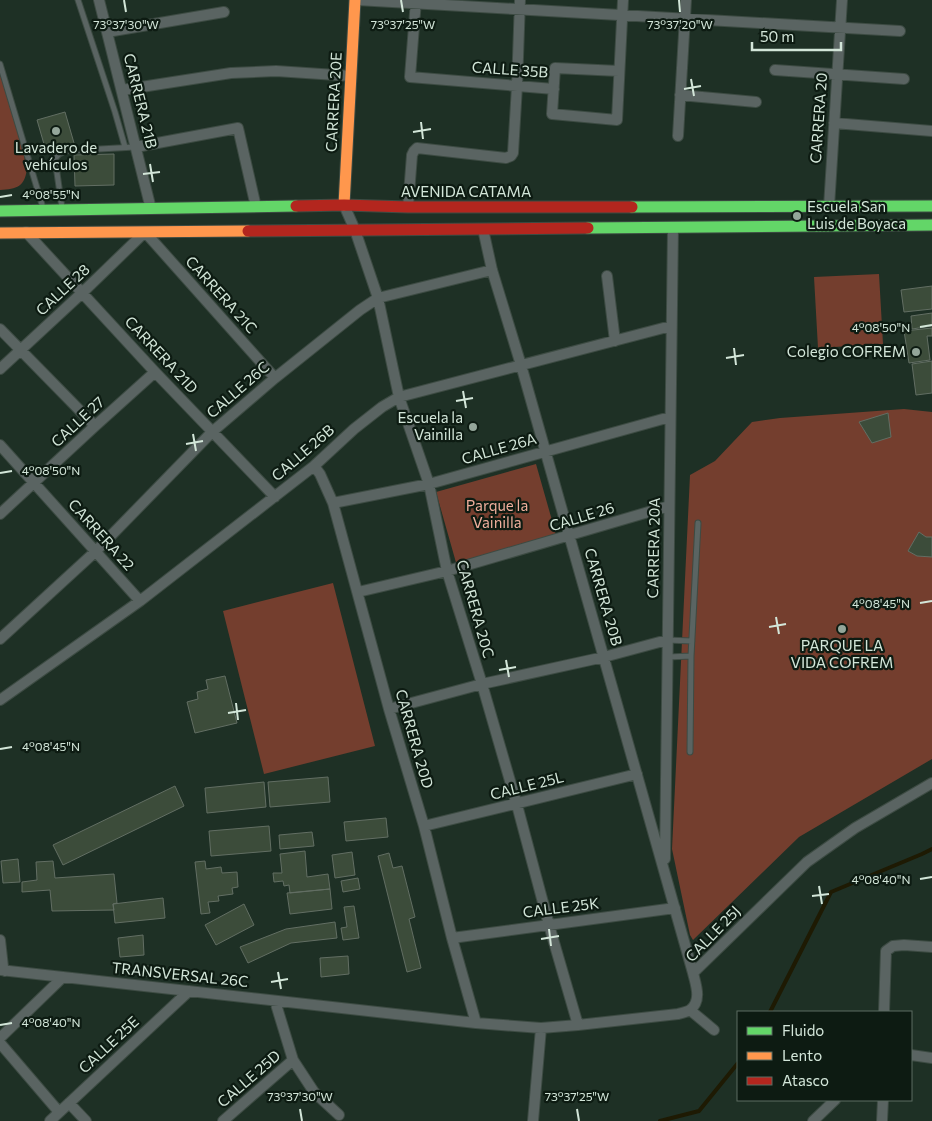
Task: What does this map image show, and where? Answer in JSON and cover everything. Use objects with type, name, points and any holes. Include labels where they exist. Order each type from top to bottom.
[{"type":"main road","name":"CARRERA 20E","points":[[344,205],[356,0]]},
{"type":"main road","name":"AVENIDA CATAMA","points":[[0,211],[344,205],[408,207],[932,206]]},
{"type":"main road","points":[[2,235],[26,232],[932,225]]},
{"type":"street","name":"CARRERA 21B","points":[[99,0],[151,209]]},
{"type":"street","points":[[356,0],[519,5],[622,15],[900,31]]},
{"type":"street","points":[[554,89],[552,114],[616,120],[623,0]]},
{"type":"street","points":[[678,136],[686,0]]},
{"type":"street","name":"CARRERA 20","points":[[829,207],[842,0]]},
{"type":"street","name":"CALLE 35B","points":[[416,2],[410,77],[554,89],[556,68],[619,71]]},
{"type":"street","points":[[408,207],[412,155],[417,148],[506,158],[511,156],[513,152],[517,86],[519,5]]},
{"type":"street","points":[[107,32],[224,12]]},
{"type":"street","points":[[775,70],[904,79]]},
{"type":"street","points":[[122,90],[230,74],[276,71],[351,76]]},
{"type":"street","points":[[680,95],[756,102]]},
{"type":"street","points":[[834,123],[932,130]]},
{"type":"street","points":[[136,147],[238,128],[256,207]]},
{"type":"street","name":"CARRERA 20C","points":[[344,205],[355,230],[378,298],[399,396],[430,484],[447,571],[517,804],[578,1025]]},
{"type":"street","name":"CARRERA 20A","points":[[664,869],[673,227]]},
{"type":"street","name":"CARRERA 20B","points":[[483,229],[492,270],[546,452],[694,973]]},
{"type":"street","name":"CARRERA 21D","points":[[26,232],[155,372],[275,497]]},
{"type":"street","name":"CALLE 28","points":[[0,369],[82,294],[145,232]]},
{"type":"street","name":"CARRERA 21C","points":[[145,232],[275,378]]},
{"type":"street","name":"CALLE 26C","points":[[0,639],[96,551],[212,432],[275,378],[360,310],[378,298],[492,270]]},
{"type":"street","points":[[607,276],[615,340]]},
{"type":"street","name":"CALLE 26B","points":[[0,700],[140,600],[275,497],[314,466],[361,423],[399,396],[672,326]]},
{"type":"street","points":[[0,329],[94,426]]},
{"type":"street","name":"CALLE 27","points":[[0,514],[155,372]]},
{"type":"street","name":"CALLE 26A","points":[[334,503],[430,484],[670,417]]},
{"type":"street","name":"CARRERA 22","points":[[0,446],[140,600]]},
{"type":"street","name":"CARRERA 20D","points":[[314,466],[334,503],[424,826],[452,938],[476,1023]]},
{"type":"street","name":"CALLE 26","points":[[358,592],[447,571],[669,506]]},
{"type":"street","points":[[390,709],[482,684],[604,657],[667,640]]},
{"type":"street","name":"CALLE 25L","points":[[424,826],[637,774]]},
{"type":"street","name":"CALLE 25J","points":[[690,1010],[698,995],[694,973],[807,862],[855,828],[932,783]]},
{"type":"street","name":"CALLE 25K","points":[[452,938],[675,908]]},
{"type":"street","points":[[0,940],[2,968]]},
{"type":"street","points":[[884,1011],[886,951],[894,946],[904,945],[932,947]]},
{"type":"street","name":"TRANSVERSAL 26C","points":[[2,968],[63,977],[476,1023]]},
{"type":"street","points":[[0,1038],[63,977]]},
{"type":"street","name":"CALLE 25E","points":[[50,1121],[189,991]]},
{"type":"street","points":[[275,1001],[294,1060],[314,1092],[340,1115]]},
{"type":"street","points":[[476,1023],[541,1028],[667,1015],[690,1010],[714,1030]]},
{"type":"street","points":[[533,1121],[541,1028]]},
{"type":"street","points":[[0,1043],[59,1112]]},
{"type":"street","points":[[912,1055],[932,1058]]},
{"type":"street","name":"CALLE 25D","points":[[223,1121],[294,1060]]},
{"type":"street","points":[[814,1121],[834,1101]]},
{"type":"street","points":[[882,1121],[883,1101]]},
{"type":"street","points":[[69,1103],[86,1121]]},
{"type":"lane","points":[[78,0],[125,147]]},
{"type":"lane","points":[[0,64],[44,211]]},
{"type":"lane","points":[[62,210],[55,159],[59,154],[65,151],[136,147]]},
{"type":"lane","points":[[690,752],[691,656],[698,523]]},
{"type":"lane","points":[[667,640],[692,641]]},
{"type":"lane","points":[[667,657],[691,656]]},
{"type":"green space","points":[[0,64],[27,168],[24,179],[19,186],[0,190]]},
{"type":"green space","points":[[879,274],[883,344],[818,348],[814,277]]},
{"type":"green space","points":[[904,409],[932,412],[932,759],[799,837],[693,940],[690,935],[672,849],[690,475],[715,461],[752,422],[780,418]]},
{"type":"green space","name":"Parque la Vainilla","points":[[536,464],[557,538],[457,566],[436,492]]},
{"type":"green space","points":[[333,583],[375,746],[264,774],[223,611]]},
{"type":"building","name":"Lavadero de vehículos","points":[[65,112],[74,143],[46,151],[37,120]]},
{"type":"building","points":[[114,154],[114,185],[75,186],[74,155]]},
{"type":"building","points":[[932,286],[932,309],[904,312],[901,290]]},
{"type":"building","points":[[932,313],[932,326],[912,329],[911,316]]},
{"type":"building","points":[[932,328],[932,336],[927,336],[930,360],[909,363],[904,331]]},
{"type":"building","points":[[932,361],[932,393],[916,395],[912,364]]},
{"type":"building","points":[[888,413],[891,437],[872,443],[859,422]]},
{"type":"building","points":[[919,532],[926,537],[932,537],[932,557],[917,556],[908,551]]},
{"type":"building","points":[[225,676],[237,723],[195,733],[187,702],[198,699],[197,692],[208,689],[206,680]]},
{"type":"building","points":[[328,777],[330,802],[270,807],[268,782]]},
{"type":"building","points":[[264,782],[266,807],[207,813],[205,788]]},
{"type":"building","points":[[175,786],[184,806],[63,865],[53,845]]},
{"type":"building","points":[[386,818],[388,837],[346,841],[344,822]]},
{"type":"building","points":[[269,826],[271,851],[211,856],[209,831]]},
{"type":"building","points":[[312,832],[314,846],[280,849],[279,835]]},
{"type":"building","points":[[305,851],[307,877],[328,874],[330,889],[290,893],[289,885],[284,886],[283,881],[274,882],[273,873],[282,873],[280,854]]},
{"type":"building","points":[[352,852],[355,875],[335,878],[332,855]]},
{"type":"building","points":[[389,853],[393,868],[402,866],[415,917],[409,919],[421,968],[407,972],[378,856]]},
{"type":"building","points":[[18,859],[20,882],[3,883],[1,861]]},
{"type":"building","points":[[53,861],[55,878],[114,874],[117,903],[113,904],[114,910],[52,911],[50,890],[22,892],[22,882],[37,880],[36,862]]},
{"type":"building","points":[[205,861],[206,869],[221,867],[222,873],[237,872],[238,887],[232,888],[233,894],[218,896],[219,901],[208,902],[210,913],[201,914],[195,862]]},
{"type":"building","points":[[358,878],[360,889],[343,892],[341,881]]},
{"type":"building","points":[[330,889],[332,909],[290,914],[287,893]]},
{"type":"building","points":[[163,898],[165,918],[115,923],[113,904]]},
{"type":"building","points":[[244,904],[254,925],[216,945],[205,925]]},
{"type":"building","points":[[354,906],[359,938],[343,940],[341,928],[347,927],[344,907]]},
{"type":"building","points":[[335,922],[337,938],[291,943],[248,963],[240,947],[286,929]]},
{"type":"building","points":[[143,935],[144,955],[120,957],[118,938]]},
{"type":"building","points":[[348,956],[349,974],[321,977],[320,958]]},
{"type":"building","points":[[145,966],[159,966],[159,976],[145,976]]},
{"type":"waterway","points":[[771,1011],[831,892],[932,849]]},
{"type":"waterway","points":[[660,1121],[699,1111],[737,1064]]},
{"type":"traffic: fast","points":[[0,211],[296,206]]},
{"type":"traffic: fast","points":[[632,207],[932,206]]},
{"type":"traffic: fast","points":[[588,228],[932,225]]},
{"type":"traffic: slow","points":[[344,205],[355,0]]},
{"type":"traffic: slow","points":[[0,233],[248,231]]},
{"type":"traffic: jam","points":[[296,206],[632,207]]},
{"type":"traffic: jam","points":[[248,231],[588,228]]},
{"type":"place","name":"Lavadero de vehículos","points":[[56,131]]},
{"type":"place","name":"Escuela San Luis de Boyaca","points":[[797,216]]},
{"type":"place","name":"Colegio COFREM","points":[[916,352]]},
{"type":"place","name":"Escuela la Vainilla","points":[[473,427]]},
{"type":"place","name":"PARQUE LA VIDA COFREM","points":[[842,629]]}]
